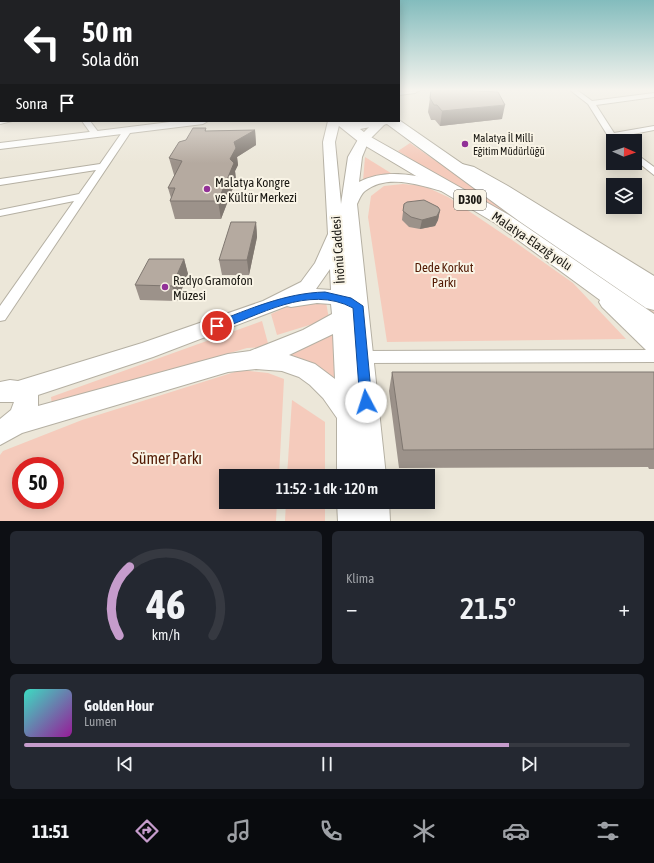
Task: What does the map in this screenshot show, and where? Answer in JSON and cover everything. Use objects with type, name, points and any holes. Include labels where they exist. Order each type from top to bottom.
[{"type":"highway","name":"Malatya-Elazığ yolu","points":[[339,122],[364,139],[502,219],[654,326]]},
{"type":"highway","points":[[339,122],[363,125],[377,122]]},
{"type":"highway","name":"Malatya-Elazığ yolu","points":[[393,122],[526,217],[654,302]]},
{"type":"highway","points":[[402,161],[388,147],[388,141],[403,140],[426,146]]},
{"type":"main road","name":"İnönü Caddesi","points":[[339,122],[330,142],[337,232],[348,308],[351,469]]},
{"type":"main road","points":[[371,469],[362,357],[348,308],[349,204],[355,157],[364,139],[381,122]]},
{"type":"main road","points":[[454,166],[469,170],[503,189],[654,285]]},
{"type":"main road","points":[[349,204],[358,189],[372,180],[394,178],[420,181],[454,191]]},
{"type":"main road","points":[[272,305],[308,287],[324,264],[337,232]]},
{"type":"main road","points":[[591,282],[624,318],[654,344]]},
{"type":"main road","points":[[10,392],[145,351],[272,305],[304,296],[325,296],[348,308]]},
{"type":"main road","points":[[7,428],[228,363],[253,359],[312,337],[348,308]]},
{"type":"main road","points":[[253,359],[291,363],[308,372],[329,387],[350,415]]},
{"type":"main road","points":[[7,428],[24,414],[28,404],[26,396],[10,392]]},
{"type":"main road","points":[[352,509],[353,521]]},
{"type":"main road","points":[[374,509],[375,521]]},
{"type":"street","points":[[599,114],[612,134]]},
{"type":"street","points":[[87,122],[95,133]]},
{"type":"street","points":[[0,146],[128,130],[167,123],[185,122]]},
{"type":"street","points":[[631,134],[654,128]]},
{"type":"street","points":[[0,316],[128,130]]},
{"type":"street","points":[[642,162],[654,172]]},
{"type":"street","points":[[0,182],[103,166]]},
{"type":"street","points":[[0,213],[83,196]]},
{"type":"street","points":[[362,357],[654,356]]},
{"type":"green space","points":[[410,143],[654,312],[654,321],[495,212],[398,151]]},
{"type":"green space","points":[[365,157],[394,175],[363,181]]},
{"type":"green space","name":"Dede Korkut Parkı","points":[[403,184],[424,186],[448,197],[515,242],[573,283],[626,339],[387,342],[368,217],[371,196],[384,186]]},
{"type":"green space","points":[[326,302],[329,319],[277,335],[271,314],[289,306]]},
{"type":"green space","points":[[262,321],[269,347],[247,348],[52,405],[51,397]]},
{"type":"green space","points":[[337,329],[341,386],[287,352]]},
{"type":"green space","name":"Sümer Parkı","points":[[241,370],[268,373],[284,379],[279,469],[219,469],[219,509],[277,509],[276,521],[0,521],[0,455],[3,451],[82,420]]},
{"type":"green space","points":[[292,400],[325,422],[325,469],[287,469]]},
{"type":"green space","points":[[286,509],[325,509],[325,521],[285,521]]},
{"type":"building","name":"Malatya Kongre ve Kültür Merkezi","points":[[193,128],[206,128],[205,131],[255,130],[234,142],[236,148],[230,159],[234,163],[218,201],[170,201],[175,188],[168,188],[182,161],[169,158],[179,142],[186,140]]},
{"type":"building","points":[[424,200],[438,207],[440,210],[437,216],[422,220],[411,217],[403,211],[404,204],[407,202]]},
{"type":"building","points":[[231,222],[256,222],[247,260],[219,260]]},
{"type":"building","points":[[149,259],[184,259],[172,286],[135,285]]},
{"type":"building","points":[[392,372],[654,372],[654,449],[403,450]]},
{"type":"place","name":"Malatya İl Milli Eğitim Müdürlüğü","points":[[465,144]]},
{"type":"place","name":"Malatya Kongre ve Kültür Merkezi","points":[[207,189]]},
{"type":"place","name":"Radyo Gramofon Müzesi","points":[[165,287]]},
{"type":"route","points":[[217,326],[272,305],[304,296],[325,296],[347,300],[358,306],[366,402]]}]
